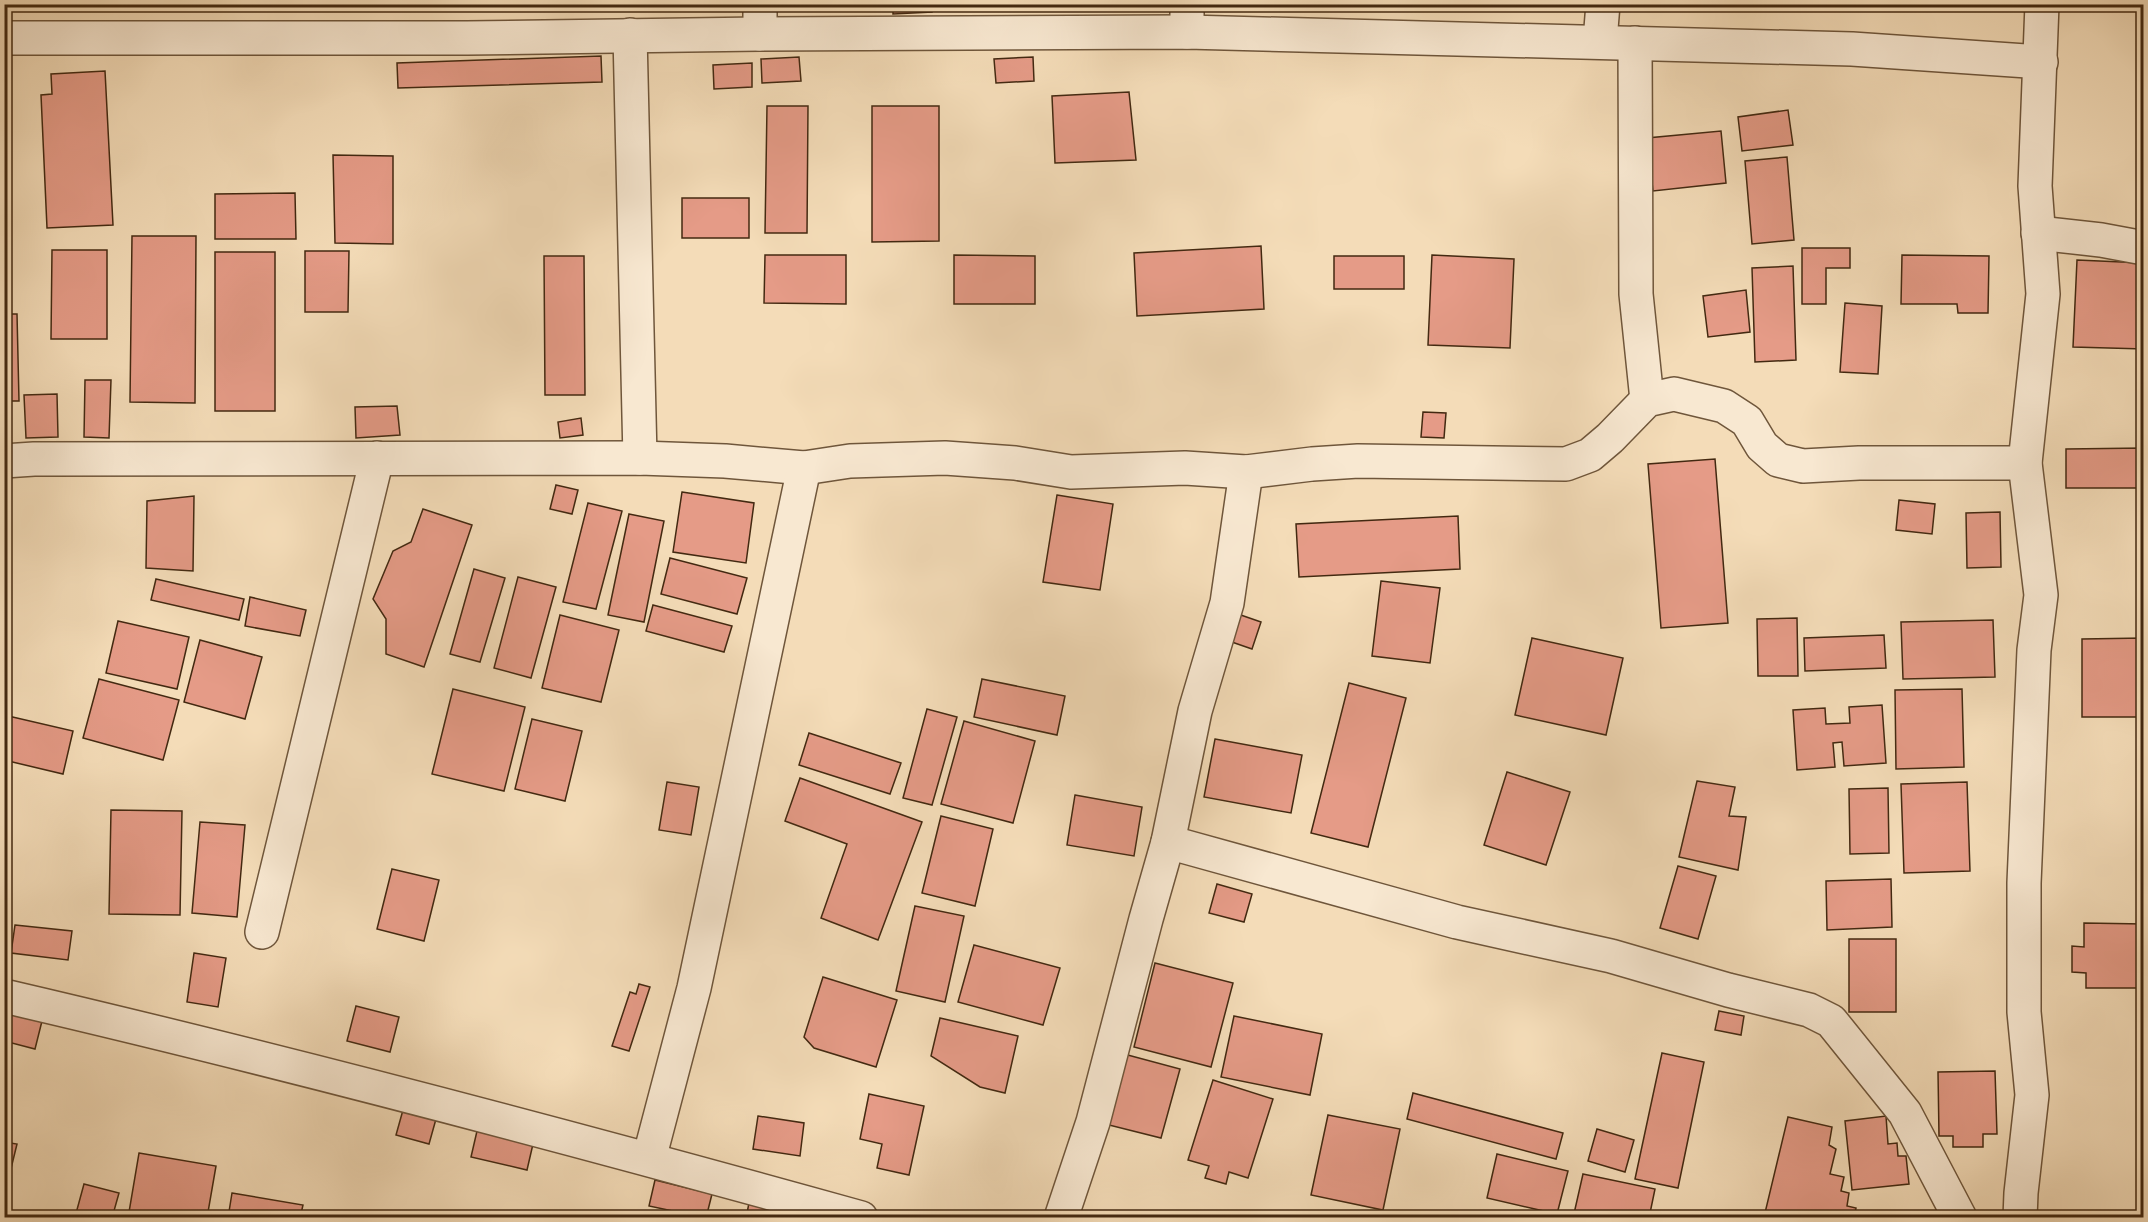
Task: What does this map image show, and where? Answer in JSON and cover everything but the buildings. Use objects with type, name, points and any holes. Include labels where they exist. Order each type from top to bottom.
[{"type":"street","points":[[1600,41],[1603,4]]},
{"type":"street","points":[[2020,1218],[2032,1095],[2024,1012],[2024,883],[2034,650],[2041,595],[2025,463],[2043,294],[2035,186],[2042,4]]},
{"type":"street","points":[[4,38],[467,38],[630,35],[760,19],[1187,18],[1635,43],[1852,49],[2041,62]]},
{"type":"street","points":[[630,35],[640,458]]},
{"type":"street","points":[[1635,43],[1635,294],[1647,400]]},
{"type":"street","points":[[2038,233],[2144,248]]},
{"type":"street","points":[[4,461],[46,459],[640,458],[725,461],[804,468],[850,461],[945,458],[1015,463],[1071,472],[1185,468],[1246,472],[1358,461],[1566,464],[1590,455],[1647,400],[1674,394],[1724,406],[1747,421],[1762,446],[1778,460],[1803,466],[2025,463]]},
{"type":"street","points":[[262,932],[377,458]]},
{"type":"street","points":[[649,1159],[693,988],[804,468]]},
{"type":"street","points":[[1061,1218],[1094,1122],[1168,842],[1195,711],[1227,603],[1246,472]]},
{"type":"street","points":[[1168,842],[1457,922],[1611,956],[1728,990],[1809,1010],[1831,1021],[1905,1113],[1960,1218]]},
{"type":"street","points":[[4,996],[145,1029],[649,1159],[861,1218]]}]
